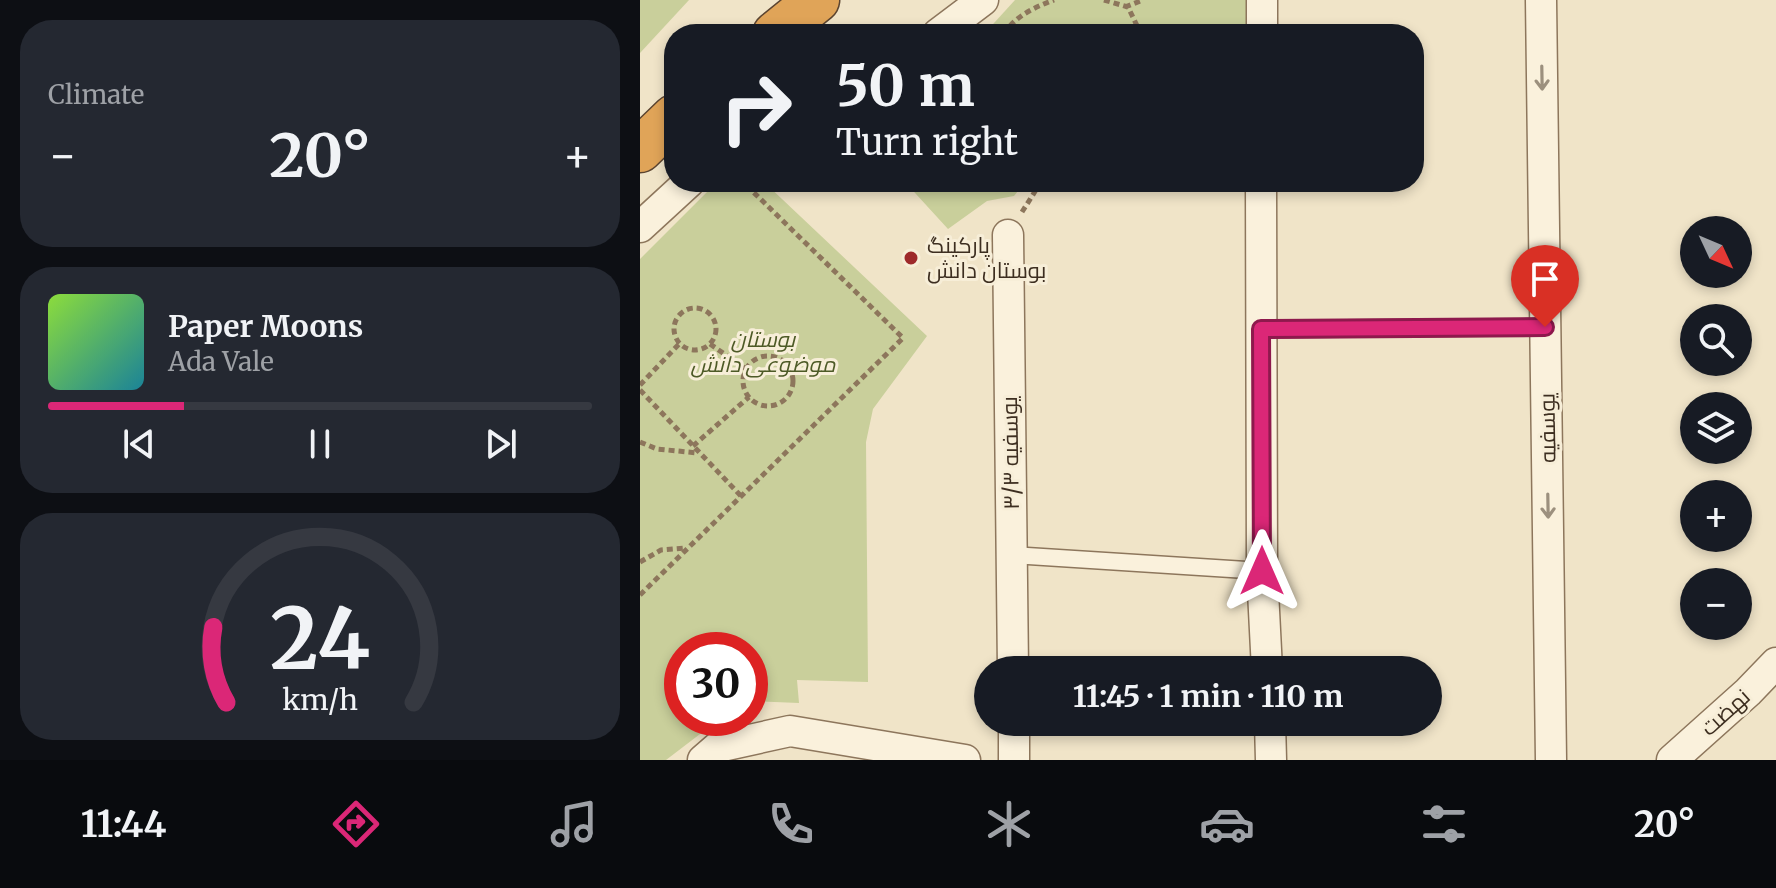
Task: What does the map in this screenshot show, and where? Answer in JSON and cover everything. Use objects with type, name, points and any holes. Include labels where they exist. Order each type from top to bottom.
[{"type":"highway","points":[[787,24],[817,0]]},
{"type":"highway","points":[[640,150],[664,127]]},
{"type":"street","points":[[951,24],[983,0]]},
{"type":"street","points":[[1262,0],[1262,24]]},
{"type":"street","name":"یوسفیه","points":[[1541,0],[1551,760]]},
{"type":"street","points":[[640,227],[678,192]]},
{"type":"street","points":[[1261,192],[1262,571],[1266,656]]},
{"type":"street","name":"یوسفیه ۳/۳","points":[[1008,235],[1013,656]]},
{"type":"street","name":"نهضت","points":[[1672,760],[1762,693],[1776,663]]},
{"type":"street","points":[[703,760],[718,747],[790,731],[965,760]]},
{"type":"street","points":[[1014,736],[1014,760]]},
{"type":"street","points":[[1270,736],[1271,760]]},
{"type":"lane","points":[[1261,329],[1545,327]]},
{"type":"lane","points":[[1012,555],[1262,571]]},
{"type":"path","points":[[1012,24],[1031,9],[1054,0]]},
{"type":"path","points":[[1104,0],[1128,7],[1136,24]]},
{"type":"path","points":[[1124,7],[1143,0]]},
{"type":"path","points":[[640,595],[903,338],[753,192]]},
{"type":"path","points":[[695,307],[703,309],[715,321],[715,337],[710,344],[695,350],[679,344],[675,337],[675,321],[680,314],[695,307]]},
{"type":"path","points":[[679,344],[640,388],[741,496]]},
{"type":"path","points":[[710,344],[746,369]]},
{"type":"path","points":[[760,357],[779,358],[787,364],[793,383],[790,392],[776,405],[756,403],[749,397],[743,379],[746,369],[760,357]]},
{"type":"path","points":[[693,446],[749,397]]},
{"type":"path","points":[[640,442],[657,449],[699,453]]},
{"type":"path","points":[[640,562],[661,550],[687,548]]},
{"type":"green space","points":[[640,0],[689,0],[664,24],[640,53]]},
{"type":"green space","points":[[1015,0],[1256,0],[1255,24],[993,24]]},
{"type":"green space","name":"بوستان موضوعی دانش","points":[[707,192],[775,192],[927,336],[873,409],[866,442],[868,682],[797,680],[799,703],[768,702],[768,632],[664,632],[664,736],[697,736],[666,760],[640,760],[640,259]]},
{"type":"green space","points":[[914,192],[1017,192],[1014,196],[987,201],[948,229]]},
{"type":"place","name":"پارکینگ بوستان دانش","points":[[911,258]]},
{"type":"route","points":[[1262,571],[1261,329],[1545,327]]}]
